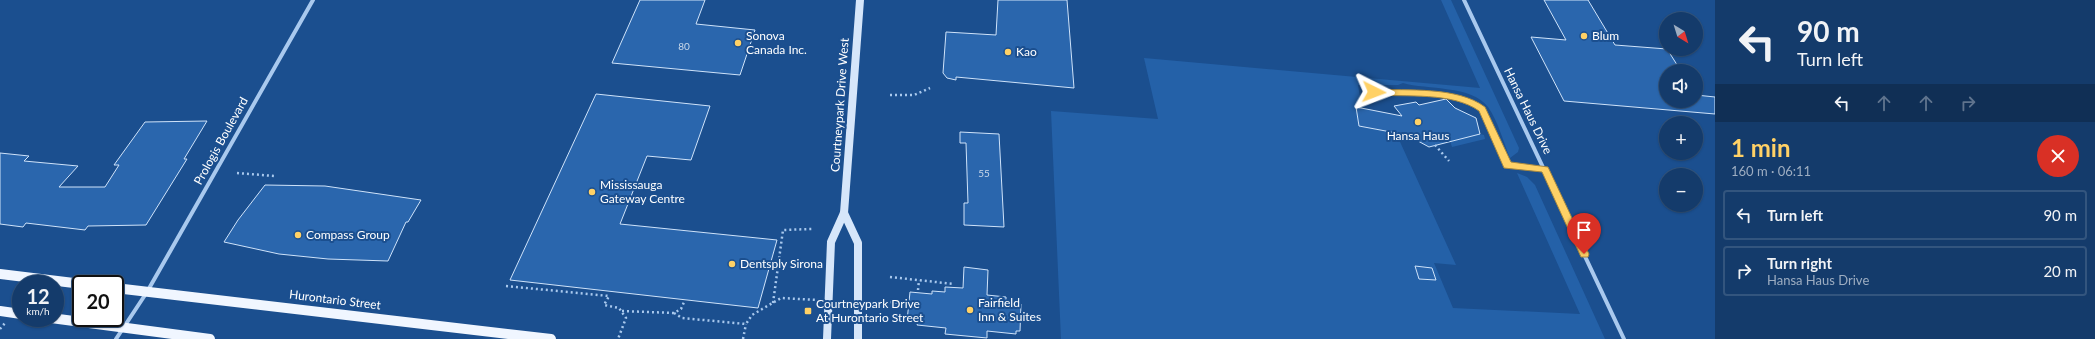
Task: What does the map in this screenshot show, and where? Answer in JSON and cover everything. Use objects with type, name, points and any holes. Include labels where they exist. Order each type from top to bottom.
[{"type":"main road","name":"Courtneypark Drive West","points":[[827,339],[831,242],[844,213],[860,0]]},
{"type":"main road","name":"Courtneypark Drive West","points":[[844,213],[858,243],[858,339]]},
{"type":"main road","points":[[0,274],[72,283]]},
{"type":"main road","name":"Hurontario Street","points":[[124,289],[551,339]]},
{"type":"main road","points":[[0,311],[12,313]]},
{"type":"main road","points":[[64,320],[210,339]]},
{"type":"street","name":"Prologis Boulevard","points":[[116,339],[147,292],[313,0]]},
{"type":"street","name":"Hansa Haus Drive","points":[[1464,0],[1624,339]]},
{"type":"lane","points":[[1374,92],[1453,96],[1474,103],[1482,109],[1508,166],[1545,169]]},
{"type":"path","points":[[890,95],[914,95],[930,88]]},
{"type":"path","points":[[1435,145],[1449,161]]},
{"type":"path","points":[[237,173],[274,176]]},
{"type":"path","points":[[773,303],[784,230],[812,229]]},
{"type":"path","points":[[890,277],[954,284]]},
{"type":"path","points":[[918,290],[919,280]]},
{"type":"path","points":[[506,286],[609,296],[604,305],[619,308],[626,318],[618,339]]},
{"type":"path","points":[[743,339],[746,324],[752,315],[781,298],[829,300]]},
{"type":"path","points":[[674,313],[681,309],[684,302]]},
{"type":"path","points":[[890,302],[906,304]]},
{"type":"path","points":[[622,311],[674,313],[682,318],[746,324]]},
{"type":"shaded area","points":[[1441,0],[1451,0],[1519,148],[1518,152],[1510,158],[1495,118],[1488,107],[1481,100],[1471,95],[1448,89],[1403,83],[1398,85],[1358,85],[1362,108],[1356,107],[1359,126],[1396,133],[1456,265],[1434,263],[1453,308],[1580,314],[1517,173],[1527,177],[1535,185],[1605,339],[1061,339],[1051,111],[1158,119],[1144,58],[1480,88]]},
{"type":"shaded area","points":[[1480,134],[1484,135],[1485,139],[1452,147],[1450,141]]},
{"type":"building","points":[[640,0],[705,0],[696,24],[755,30],[740,75],[612,63]]},
{"type":"building","name":"Kao","points":[[998,0],[1067,0],[1074,88],[956,77],[956,80],[947,78],[943,73],[946,32],[996,35]]},
{"type":"building","points":[[1544,0],[1588,0],[1615,45],[1659,48],[1659,56],[1671,56],[1677,64],[1659,64],[1659,108],[1703,108],[1703,96],[1715,97],[1715,114],[1564,101],[1531,37],[1566,40]]},
{"type":"building","name":"Mississauga Gateway Centre","points":[[596,94],[710,106],[691,160],[647,156],[620,224],[777,240],[758,308],[510,280]]},
{"type":"building","name":"Hansa Haus","points":[[1446,99],[1455,108],[1476,118],[1480,134],[1429,147],[1407,135],[1359,126],[1356,107],[1402,116],[1394,106],[1416,102],[1419,105]]},
{"type":"building","points":[[207,121],[184,159],[187,159],[146,225],[88,226],[85,230],[26,223],[23,227],[0,224],[0,153],[29,156],[24,161],[78,166],[59,187],[105,187],[119,165],[114,165],[145,122]]},
{"type":"building","points":[[960,132],[999,134],[1004,227],[964,225],[964,203],[968,203],[966,143],[960,143]]},
{"type":"building","points":[[265,185],[325,186],[421,200],[408,222],[406,222],[388,261],[328,259],[279,254],[224,242],[238,220]]},
{"type":"building","points":[[1415,266],[1432,268],[1436,280],[1419,279]]},
{"type":"building","points":[[964,267],[988,270],[987,295],[1006,297],[1006,300],[1021,304],[1020,331],[1016,331],[1016,334],[987,331],[987,338],[945,334],[946,328],[917,325],[918,322],[907,321],[910,292],[932,294],[932,291],[945,292],[945,287],[963,288]]},
{"type":"place","name":"Blum","points":[[1584,36]]},
{"type":"place","name":"Sonova Canada Inc.","points":[[738,43]]},
{"type":"place","name":"Kao","points":[[1008,52]]},
{"type":"place","name":"Hansa Haus","points":[[1418,122]]},
{"type":"place","name":"Mississauga Gateway Centre","points":[[592,192]]},
{"type":"place","name":"Compass Group","points":[[298,235]]},
{"type":"place","name":"Dentsply Sirona","points":[[732,264]]},
{"type":"place","name":"Fairfield Inn & Suites","points":[[970,310]]},
{"type":"place","name":"Courtneypark Drive At Hurontario Street","points":[[808,311]]},
{"type":"route","points":[[1374,92],[1453,96],[1474,103],[1482,109],[1508,166],[1545,169],[1584,254]]}]
